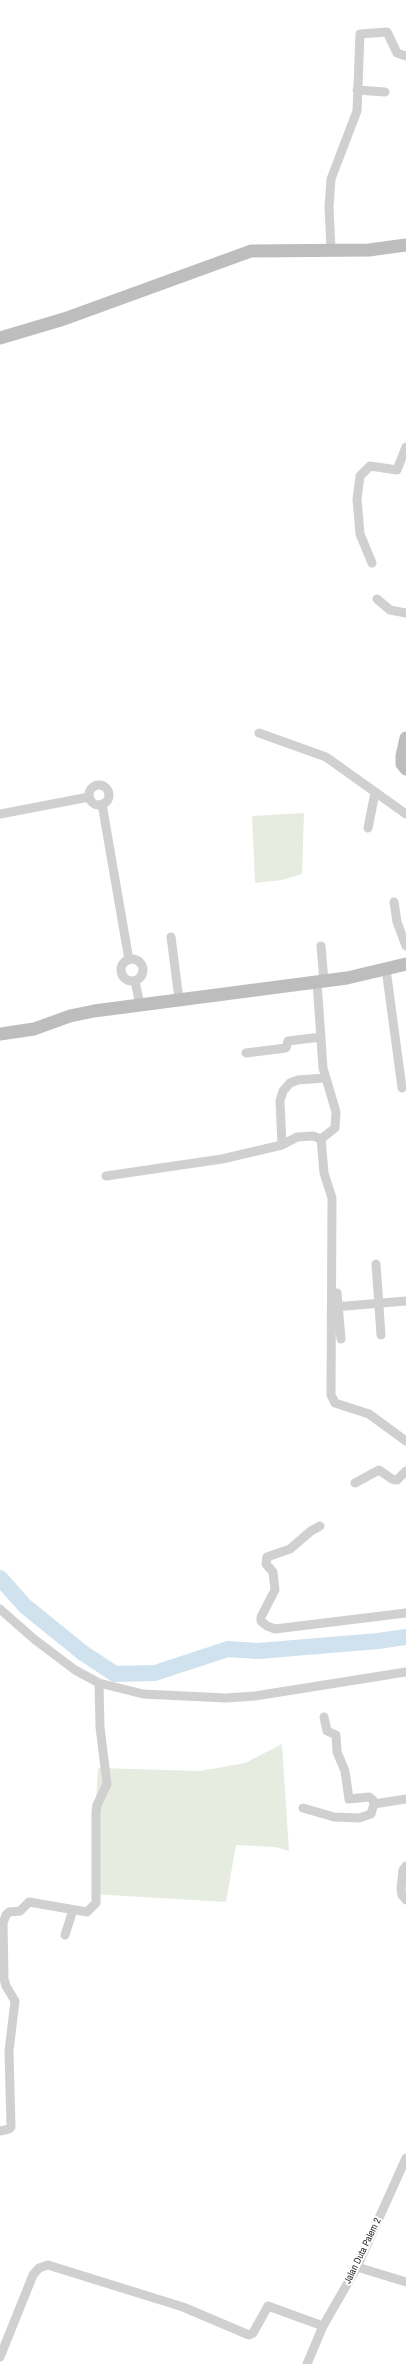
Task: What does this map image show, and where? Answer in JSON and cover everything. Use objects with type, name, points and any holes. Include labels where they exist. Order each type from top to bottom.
[{"type":"street","points":[[331,249],[329,207],[332,175],[357,111],[359,37],[362,32],[387,32],[397,53],[406,56]]},
{"type":"street","points":[[357,90],[385,92]]},
{"type":"street","points":[[0,338],[64,319],[251,251],[331,249],[369,250],[406,245]]},
{"type":"street","points":[[372,563],[360,534],[357,498],[360,476],[370,466],[397,470],[406,447]]},
{"type":"street","points":[[377,599],[390,610],[406,613]]},
{"type":"street","points":[[259,733],[326,757],[406,814]]},
{"type":"street","points":[[406,738],[402,756],[402,764],[406,769]]},
{"type":"street","points":[[102,785],[108,790],[109,796],[102,804],[96,804],[89,797],[92,787],[102,785]]},
{"type":"street","points":[[368,828],[375,793]]},
{"type":"street","points":[[0,814],[89,797]]},
{"type":"street","points":[[102,804],[129,960]]},
{"type":"street","points":[[394,902],[396,922],[406,946]]},
{"type":"street","points":[[171,937],[179,999]]},
{"type":"street","points":[[106,1176],[188,1165],[282,1144],[292,1138],[305,1136],[321,1139],[332,1131],[336,1124],[336,1112],[325,1078],[321,1037],[321,946]]},
{"type":"street","points":[[129,960],[137,961],[143,970],[141,977],[135,981],[124,978],[121,971],[123,964],[129,960]]},
{"type":"street","points":[[0,1034],[34,1029],[88,1012],[179,999],[320,982],[406,964]]},
{"type":"street","points":[[386,969],[402,1088]]},
{"type":"street","points":[[135,981],[140,1005]]},
{"type":"street","points":[[246,1053],[286,1048],[288,1041],[321,1037]]},
{"type":"street","points":[[282,1144],[280,1101],[283,1091],[290,1083],[298,1080],[325,1078]]},
{"type":"street","points":[[321,1139],[324,1173],[332,1198],[335,1306],[341,1338]]},
{"type":"street","points":[[335,1264],[335,1306],[331,1396],[333,1401],[337,1404],[369,1414],[406,1441]]},
{"type":"street","points":[[376,1264],[381,1335]]},
{"type":"street","points":[[335,1306],[406,1301]]},
{"type":"street","points":[[355,1483],[379,1470],[392,1479],[397,1480],[406,1471]]},
{"type":"street","points":[[320,1526],[311,1531],[290,1549],[267,1557],[266,1564],[273,1572],[275,1590],[262,1613],[261,1621],[267,1626],[275,1629],[406,1613]]},
{"type":"street","points":[[0,1609],[58,1659],[99,1683],[143,1694],[226,1698],[255,1696],[406,1672]]},
{"type":"street","points":[[0,2131],[11,2127],[9,2051],[15,2001],[6,1986],[4,1978],[4,1918],[9,1912],[20,1911],[29,1902],[89,1912],[96,1901],[96,1812],[97,1804],[108,1784],[100,1727],[99,1683]]},
{"type":"street","points":[[303,1808],[334,1817],[360,1818],[370,1815],[373,1811],[374,1804],[369,1797],[349,1799],[345,1771],[338,1752],[336,1735],[327,1731],[324,1717]]},
{"type":"street","points":[[374,1804],[406,1799]]},
{"type":"street","points":[[405,1868],[401,1894],[406,1900]]},
{"type":"street","points":[[65,1935],[73,1910]]},
{"type":"street","name":"Jalan Duta Palem 2","points":[[309,2364],[323,2326],[357,2267],[406,2158]]},
{"type":"street","points":[[0,2357],[33,2275],[39,2268],[48,2265],[183,2308],[249,2335],[253,2333],[268,2306],[323,2326]]},
{"type":"street","points":[[357,2267],[406,2282]]},
{"type":"shaded area","points":[[304,813],[302,874],[282,880],[255,883],[252,816]]},
{"type":"shaded area","points":[[282,1744],[289,1851],[275,1847],[236,1845],[226,1902],[93,1894],[94,1835],[98,1768],[200,1771],[245,1763]]},
{"type":"waterway","points":[[0,1578],[25,1606],[83,1653],[115,1674],[155,1673],[228,1649],[258,1651],[378,1641],[406,1637]]}]
